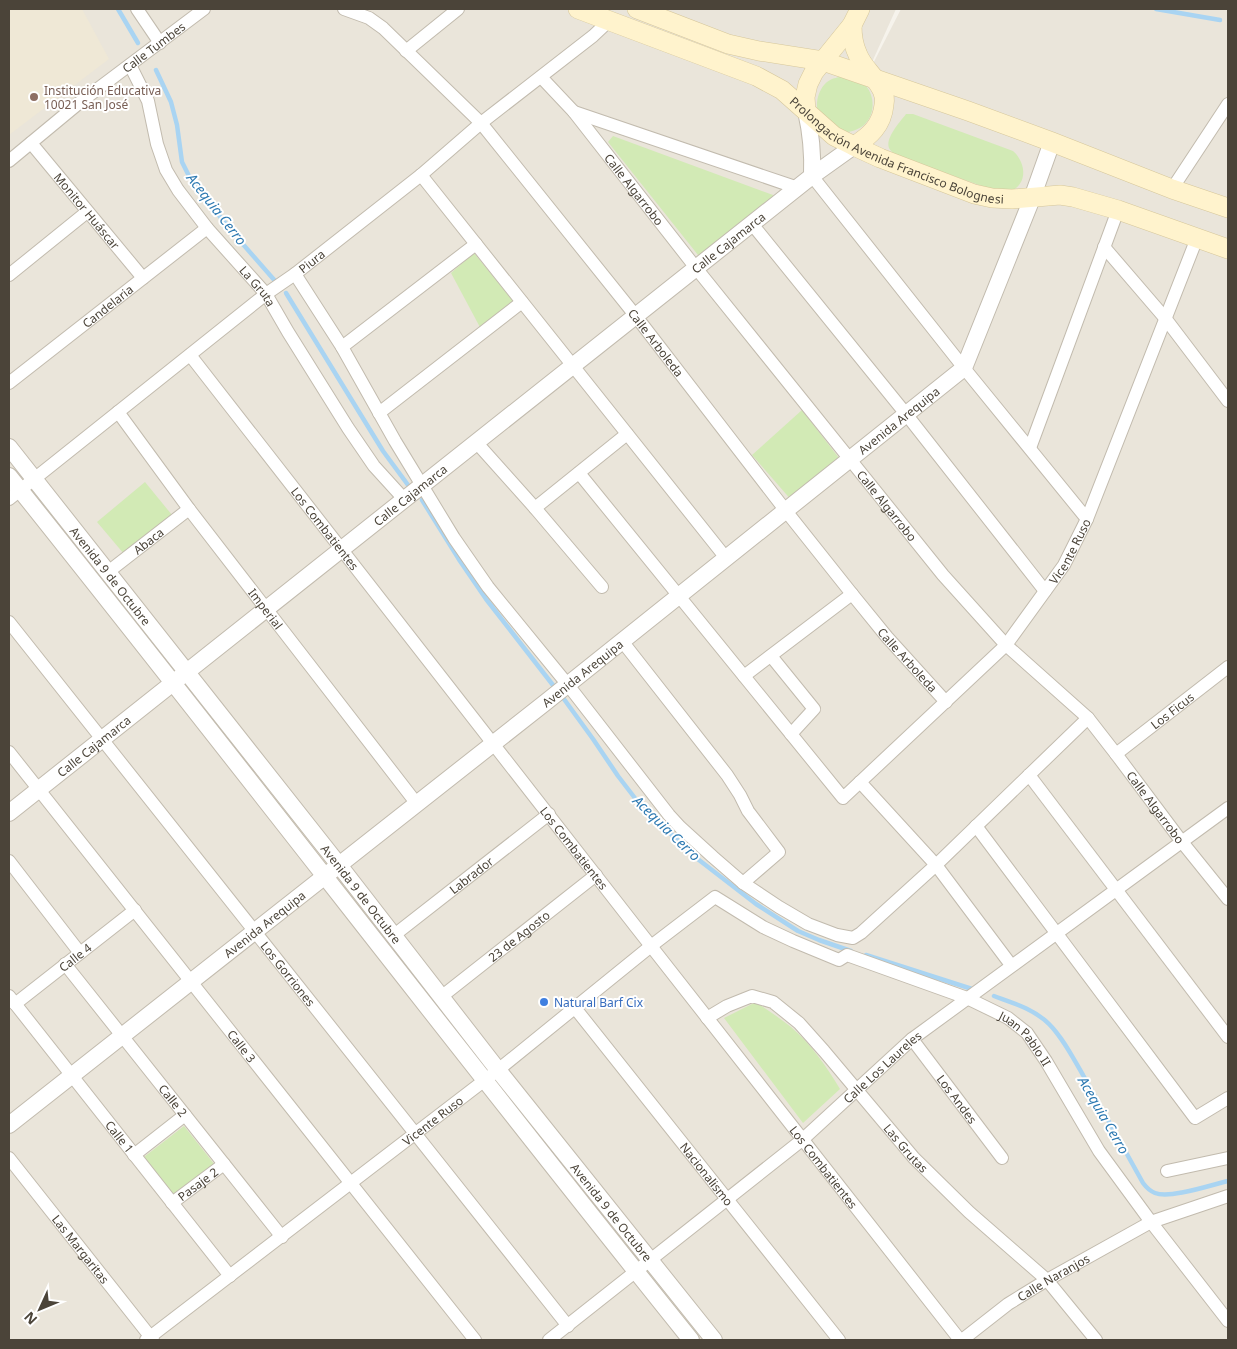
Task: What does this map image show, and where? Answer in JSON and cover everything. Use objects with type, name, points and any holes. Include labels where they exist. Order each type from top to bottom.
[{"type":"main road","name":"Prolongación Avenida Francisco Bolognesi","points":[[578,9],[756,76],[782,90],[834,136],[880,158],[974,194],[992,198],[1012,199],[1060,195],[1073,197],[1118,210],[1228,249]]},
{"type":"main road","points":[[637,9],[728,44],[823,61],[968,111],[1172,189],[1228,208]]},
{"type":"main road","points":[[806,111],[805,97],[808,84],[814,72],[856,17]]},
{"type":"main road","points":[[856,17],[853,41],[858,56],[867,70],[876,79]]},
{"type":"main road","name":"Calle Cajamarca","points":[[854,146],[872,134],[883,114],[883,91],[876,79]]},
{"type":"street","points":[[137,9],[160,43]]},
{"type":"street","name":"Calle Tumbes","points":[[9,161],[80,103],[204,9]]},
{"type":"street","name":"Calle Arboleda","points":[[344,9],[369,18],[383,28],[480,123],[635,315],[852,594],[887,637],[946,702]]},
{"type":"street","points":[[406,50],[458,9]]},
{"type":"street","name":"Piura","points":[[14,495],[271,291],[421,175],[480,123],[593,36],[610,20]]},
{"type":"street","name":"La Gruta","points":[[130,65],[148,101],[157,144],[166,170],[178,190],[207,228],[271,291],[288,332],[374,466],[414,492]]},
{"type":"street","name":"Calle Algarrobo","points":[[541,77],[574,112],[696,268],[943,575],[1006,645],[1088,718],[1182,842],[1228,899]]},
{"type":"street","points":[[1172,189],[1228,104]]},
{"type":"street","points":[[806,111],[811,132],[812,176],[964,368],[1087,519]]},
{"type":"street","points":[[574,112],[798,188]]},
{"type":"street","name":"Avenida Arequipa","points":[[9,1126],[494,744],[964,368],[1052,142]]},
{"type":"street","name":"Monitor Huáscar","points":[[31,143],[143,278]]},
{"type":"street","name":"Calle Cajamarca","points":[[9,813],[635,315],[812,176],[854,146]]},
{"type":"street","points":[[421,175],[726,558]]},
{"type":"street","points":[[1030,448],[1118,210]]},
{"type":"street","points":[[9,275],[87,212]]},
{"type":"street","points":[[752,224],[906,414],[1045,591]]},
{"type":"street","name":"Candelaria","points":[[9,383],[207,228]]},
{"type":"street","name":"Vicente Ruso","points":[[791,734],[843,798],[1006,645],[1064,565],[1087,519],[1197,238]]},
{"type":"street","points":[[342,348],[476,244]]},
{"type":"street","points":[[1104,247],[1165,318],[1228,400]]},
{"type":"street","points":[[295,274],[342,348],[379,412],[414,492],[454,538],[488,587],[565,687],[669,815],[686,833],[743,883],[808,924],[837,935],[853,938],[861,933],[936,865],[1088,718]]},
{"type":"street","points":[[379,412],[522,302]]},
{"type":"street","name":"Los Combatientes","points":[[190,355],[802,1140],[961,1340]]},
{"type":"street","name":"Imperial","points":[[118,412],[189,509],[416,804]]},
{"type":"street","points":[[535,508],[627,434]]},
{"type":"street","points":[[476,442],[602,587]]},
{"type":"street","name":"Avenida 9 de Octubre","points":[[9,447],[339,865],[498,1070],[714,1340]]},
{"type":"street","points":[[579,473],[791,734],[814,709],[771,656]]},
{"type":"street","name":"Avenida 9 de Octubre","points":[[9,476],[14,495],[173,683],[691,1340]]},
{"type":"street","name":"Abaca","points":[[108,572],[189,509]]},
{"type":"street","points":[[744,676],[852,594]]},
{"type":"street","name":"Los Gorriones","points":[[9,622],[415,1134],[560,1335]]},
{"type":"street","points":[[622,641],[726,775],[740,795],[748,811],[779,852],[743,883]]},
{"type":"street","name":"Los Ficus","points":[[1116,754],[1228,667]]},
{"type":"street","name":"Calle 3","points":[[9,752],[475,1340]]},
{"type":"street","points":[[1029,775],[1228,1037]]},
{"type":"street","points":[[860,782],[936,865],[1011,965]]},
{"type":"street","name":"Calle Los Laureles","points":[[560,1335],[650,1260],[802,1140],[912,1039],[1228,808]]},
{"type":"street","name":"Labrador","points":[[393,936],[549,814]]},
{"type":"street","points":[[976,826],[1196,1118],[1228,1098]]},
{"type":"street","points":[[9,861],[80,953]]},
{"type":"street","name":"23 de Agosto","points":[[441,997],[596,875]]},
{"type":"street","name":"Vicente Ruso","points":[[150,1339],[485,1081],[651,946],[715,897]]},
{"type":"street","name":"Juan Pablo II","points":[[715,897],[763,927],[839,960],[846,955],[974,992],[1027,1033],[1046,1061],[1099,1152],[1228,1321]]},
{"type":"street","name":"Calle 4","points":[[12,1000],[65,964],[135,910]]},
{"type":"street","name":"Calle 2","points":[[65,964],[282,1237]]},
{"type":"street","name":"Las Grutas","points":[[707,1018],[727,1006],[752,996],[773,1002],[799,1023],[914,1158],[969,1212],[1047,1280],[1096,1340]]},
{"type":"street","name":"Calle 1","points":[[12,1000],[230,1276]]},
{"type":"street","name":"Nacionalismo","points":[[575,1008],[839,1340]]},
{"type":"street","name":"Los Andes","points":[[912,1039],[1002,1158]]},
{"type":"street","points":[[134,1155],[185,1115]]},
{"type":"street","name":"Las Margaritas","points":[[9,1158],[150,1339]]},
{"type":"street","points":[[1168,1171],[1228,1158]]},
{"type":"street","name":"Pasaje 2","points":[[172,1203],[224,1164]]},
{"type":"street","name":"Calle Naranjos","points":[[961,1340],[1008,1304],[1151,1222],[1228,1196]]},
{"type":"shaded area","points":[[9,9],[896,9],[859,91],[901,9],[1228,9],[1228,1340],[9,1340]]},
{"type":"shaded area","name":"Institución Educativa 10021 San José","points":[[9,9],[82,9],[109,59],[9,135]]},
{"type":"green space","points":[[845,76],[863,83],[870,92],[873,103],[871,114],[865,124],[855,130],[843,132],[821,117],[817,104],[821,89],[827,82]]},
{"type":"green space","points":[[906,114],[913,114],[1013,151],[1022,166],[1023,177],[1021,183],[1010,192],[999,192],[894,155],[889,148],[889,140]]},
{"type":"green space","points":[[613,136],[773,195],[772,201],[703,255],[698,255],[608,142]]},
{"type":"green space","points":[[474,253],[514,302],[482,331],[451,273]]},
{"type":"green space","points":[[802,410],[842,462],[793,502],[752,455]]},
{"type":"green space","points":[[145,482],[172,515],[124,554],[97,522]]},
{"type":"green space","points":[[756,1002],[787,1024],[812,1048],[840,1089],[803,1123],[724,1018]]},
{"type":"green space","points":[[184,1126],[215,1165],[173,1196],[144,1157]]},
{"type":"waterway","name":"Acequia Cerro","points":[[118,9],[138,43]]},
{"type":"waterway","points":[[1156,9],[1220,20]]},
{"type":"waterway","name":"Acequia Cerro","points":[[156,70],[171,102],[177,125],[182,162],[190,178],[234,234],[276,282]]},
{"type":"waterway","name":"Acequia Cerro","points":[[286,293],[383,451],[408,485]]},
{"type":"waterway","name":"Acequia Cerro","points":[[422,500],[486,599],[556,689]]},
{"type":"waterway","name":"Acequia Cerro","points":[[561,695],[641,806],[699,860],[756,904],[798,931],[851,951]]},
{"type":"waterway","name":"Acequia Cerro","points":[[866,955],[972,989]]},
{"type":"waterway","name":"Acequia Cerro","points":[[994,996],[1030,1010],[1054,1030],[1072,1055],[1143,1183],[1150,1190],[1155,1193],[1170,1194],[1191,1191],[1228,1181]]},
{"type":"place","name":"Institución Educativa 10021 San José","points":[[34,97]]},
{"type":"place","name":"Natural Barf Cix","points":[[544,1002]]}]
